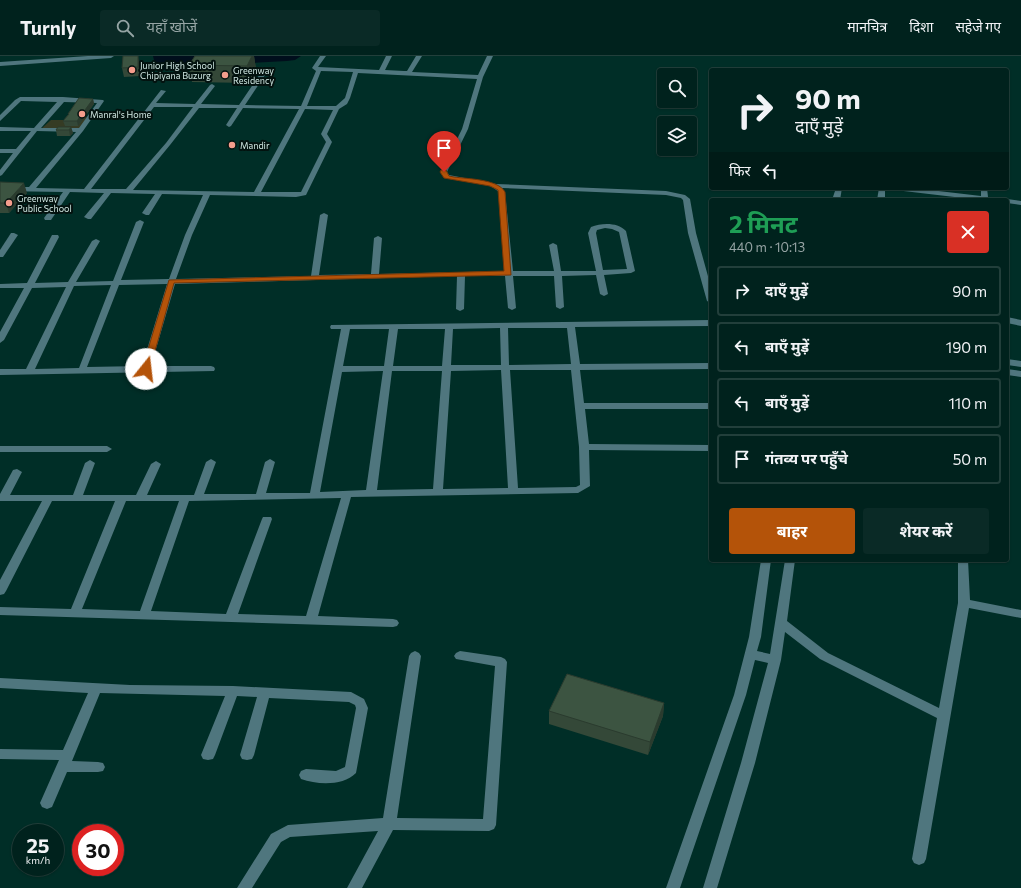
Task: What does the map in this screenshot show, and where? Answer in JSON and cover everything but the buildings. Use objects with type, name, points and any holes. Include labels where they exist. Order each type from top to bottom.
[{"type":"street","points":[[0,64],[111,56]]},
{"type":"street","points":[[323,56],[315,68],[319,70],[480,77]]},
{"type":"street","points":[[381,73],[389,56]]},
{"type":"street","points":[[407,73],[419,56]]},
{"type":"street","points":[[490,56],[480,77],[465,129],[444,172],[447,177],[496,186],[666,193],[683,196],[686,199],[689,209],[692,233],[709,294]]},
{"type":"street","points":[[256,194],[303,108],[319,70]]},
{"type":"street","points":[[152,105],[337,108],[342,106],[347,99],[356,71]]},
{"type":"street","points":[[229,125],[262,75]]},
{"type":"street","points":[[127,192],[168,144],[212,86]]},
{"type":"street","points":[[86,190],[163,91]]},
{"type":"street","points":[[0,119],[18,100],[63,99],[101,101],[81,130],[31,190]]},
{"type":"street","points":[[0,174],[35,130],[63,99]]},
{"type":"street","points":[[0,189],[159,193],[304,194],[329,142],[324,134],[337,108]]},
{"type":"street","points":[[0,129],[81,130]]},
{"type":"street","points":[[0,151],[19,151]]},
{"type":"street","points":[[496,186],[502,192],[512,308]]},
{"type":"street","points":[[48,218],[68,190]]},
{"type":"street","points":[[911,190],[977,198]]},
{"type":"street","points":[[88,218],[109,191]]},
{"type":"street","points":[[146,213],[159,193]]},
{"type":"street","points":[[146,369],[171,281],[196,215],[208,193]]},
{"type":"street","points":[[1009,201],[1021,203]]},
{"type":"street","points":[[315,278],[324,215]]},
{"type":"street","points":[[82,370],[140,222]]},
{"type":"street","points":[[0,286],[461,274],[558,274],[601,273],[628,272],[632,270],[622,230],[617,227],[603,226],[597,227],[593,231],[601,273],[604,294]]},
{"type":"street","points":[[0,255],[14,235]]},
{"type":"street","points":[[0,340],[56,237]]},
{"type":"street","points":[[375,276],[378,238]]},
{"type":"street","points":[[29,371],[71,284],[96,241]]},
{"type":"street","points":[[553,245],[558,274],[560,307]]},
{"type":"street","points":[[460,309],[461,274]]},
{"type":"street","points":[[1009,320],[1021,323]]},
{"type":"street","points":[[334,327],[709,323]]},
{"type":"street","points":[[1,498],[185,498],[314,496],[371,493],[574,491],[585,486],[584,447],[571,325]]},
{"type":"street","points":[[438,493],[448,326]]},
{"type":"street","points":[[504,326],[505,367],[513,492]]},
{"type":"street","points":[[314,496],[346,327]]},
{"type":"street","points":[[371,493],[394,327]]},
{"type":"street","points":[[1009,362],[1021,364]]},
{"type":"street","points":[[338,369],[709,366]]},
{"type":"street","points":[[0,372],[211,369]]},
{"type":"street","points":[[1009,372],[1021,374]]},
{"type":"street","points":[[579,406],[709,406]]},
{"type":"street","points":[[584,447],[709,448]]},
{"type":"street","points":[[0,449],[107,449]]},
{"type":"street","points":[[198,497],[211,462]]},
{"type":"street","points":[[260,496],[270,462]]},
{"type":"street","points":[[77,498],[90,463]]},
{"type":"street","points":[[140,498],[156,464]]},
{"type":"street","points":[[1,498],[17,472]]},
{"type":"street","points":[[311,620],[347,495]]},
{"type":"street","points":[[0,590],[49,498]]},
{"type":"street","points":[[75,612],[122,498]]},
{"type":"street","points":[[144,615],[185,498]]},
{"type":"street","points":[[231,618],[267,518]]},
{"type":"street","points":[[673,888],[740,695],[756,630],[766,562]]},
{"type":"street","points":[[710,888],[748,763],[775,660],[790,562]]},
{"type":"street","points":[[919,859],[964,603],[962,562]]},
{"type":"street","points":[[964,603],[1021,614]]},
{"type":"street","points":[[0,611],[75,612],[393,623]]},
{"type":"street","points":[[781,623],[824,656],[944,716]]},
{"type":"street","points":[[751,654],[775,660]]},
{"type":"street","points":[[354,888],[389,824],[415,656]]},
{"type":"street","points":[[244,888],[276,838],[288,831],[389,824],[489,825],[501,662],[460,656]]},
{"type":"street","points":[[0,683],[96,688],[233,691],[351,697],[360,702],[362,708],[351,769],[348,773],[338,777],[306,775]]},
{"type":"street","points":[[47,803],[96,688]]},
{"type":"street","points":[[208,756],[233,691]]},
{"type":"street","points":[[247,755],[264,693]]},
{"type":"street","points":[[0,754],[66,760],[98,767]]},
{"type":"green space","points":[[73,117],[87,117],[80,129],[41,129],[51,120],[70,120]]},
{"type":"water","points":[[153,56],[301,56],[295,60],[287,61],[194,66],[162,70],[156,68]]},
{"type":"place","name":"Junior High School Chipiyana Buzurg","points":[[132,70]]},
{"type":"place","name":"Greenway Residency","points":[[225,75]]},
{"type":"place","name":"Manral's Home","points":[[82,114]]},
{"type":"place","name":"Mandir","points":[[232,145]]},
{"type":"place","name":"Greenway Public School","points":[[9,203]]},
{"type":"route","points":[[146,369],[171,281],[508,273],[502,192],[492,184],[453,179],[444,175],[444,172]]}]
